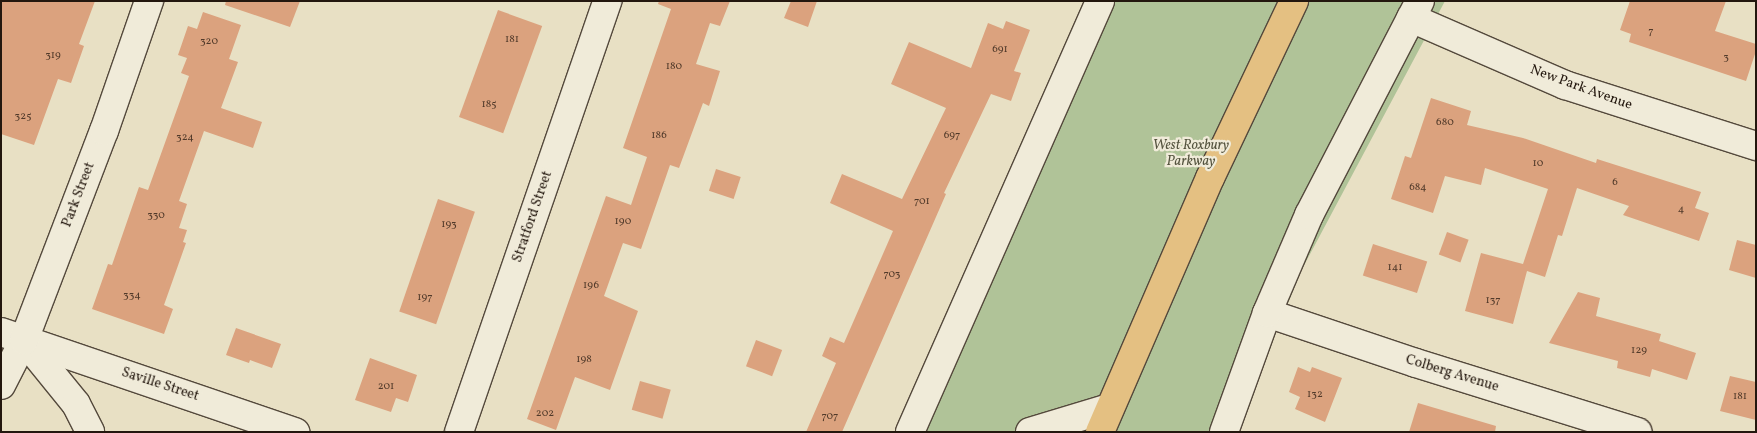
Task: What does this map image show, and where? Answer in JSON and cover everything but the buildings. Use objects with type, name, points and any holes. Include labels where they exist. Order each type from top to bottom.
[{"type":"main road","points":[[1105,420],[1210,178],[1294,1]]},
{"type":"street","name":"Park Street","points":[[1,385],[13,336],[104,131],[149,1]]},
{"type":"street","name":"Stratford Street","points":[[459,432],[607,1]]},
{"type":"street","points":[[910,432],[1100,1]]},
{"type":"street","points":[[1224,432],[1268,313],[1309,215],[1416,10]]},
{"type":"street","name":"New Park Avenue","points":[[1416,10],[1565,85],[1756,146]]},
{"type":"street","name":"Colberg Avenue","points":[[1268,313],[1416,363],[1637,432]]},
{"type":"street","points":[[13,336],[76,404],[90,432]]},
{"type":"street","name":"Saville Street","points":[[13,336],[295,432]]},
{"type":"street","points":[[1030,432],[1105,420]]},
{"type":"green space","name":"West Roxbury Parkway","points":[[1094,1],[1445,1],[1301,271],[1236,432],[901,432]]}]
